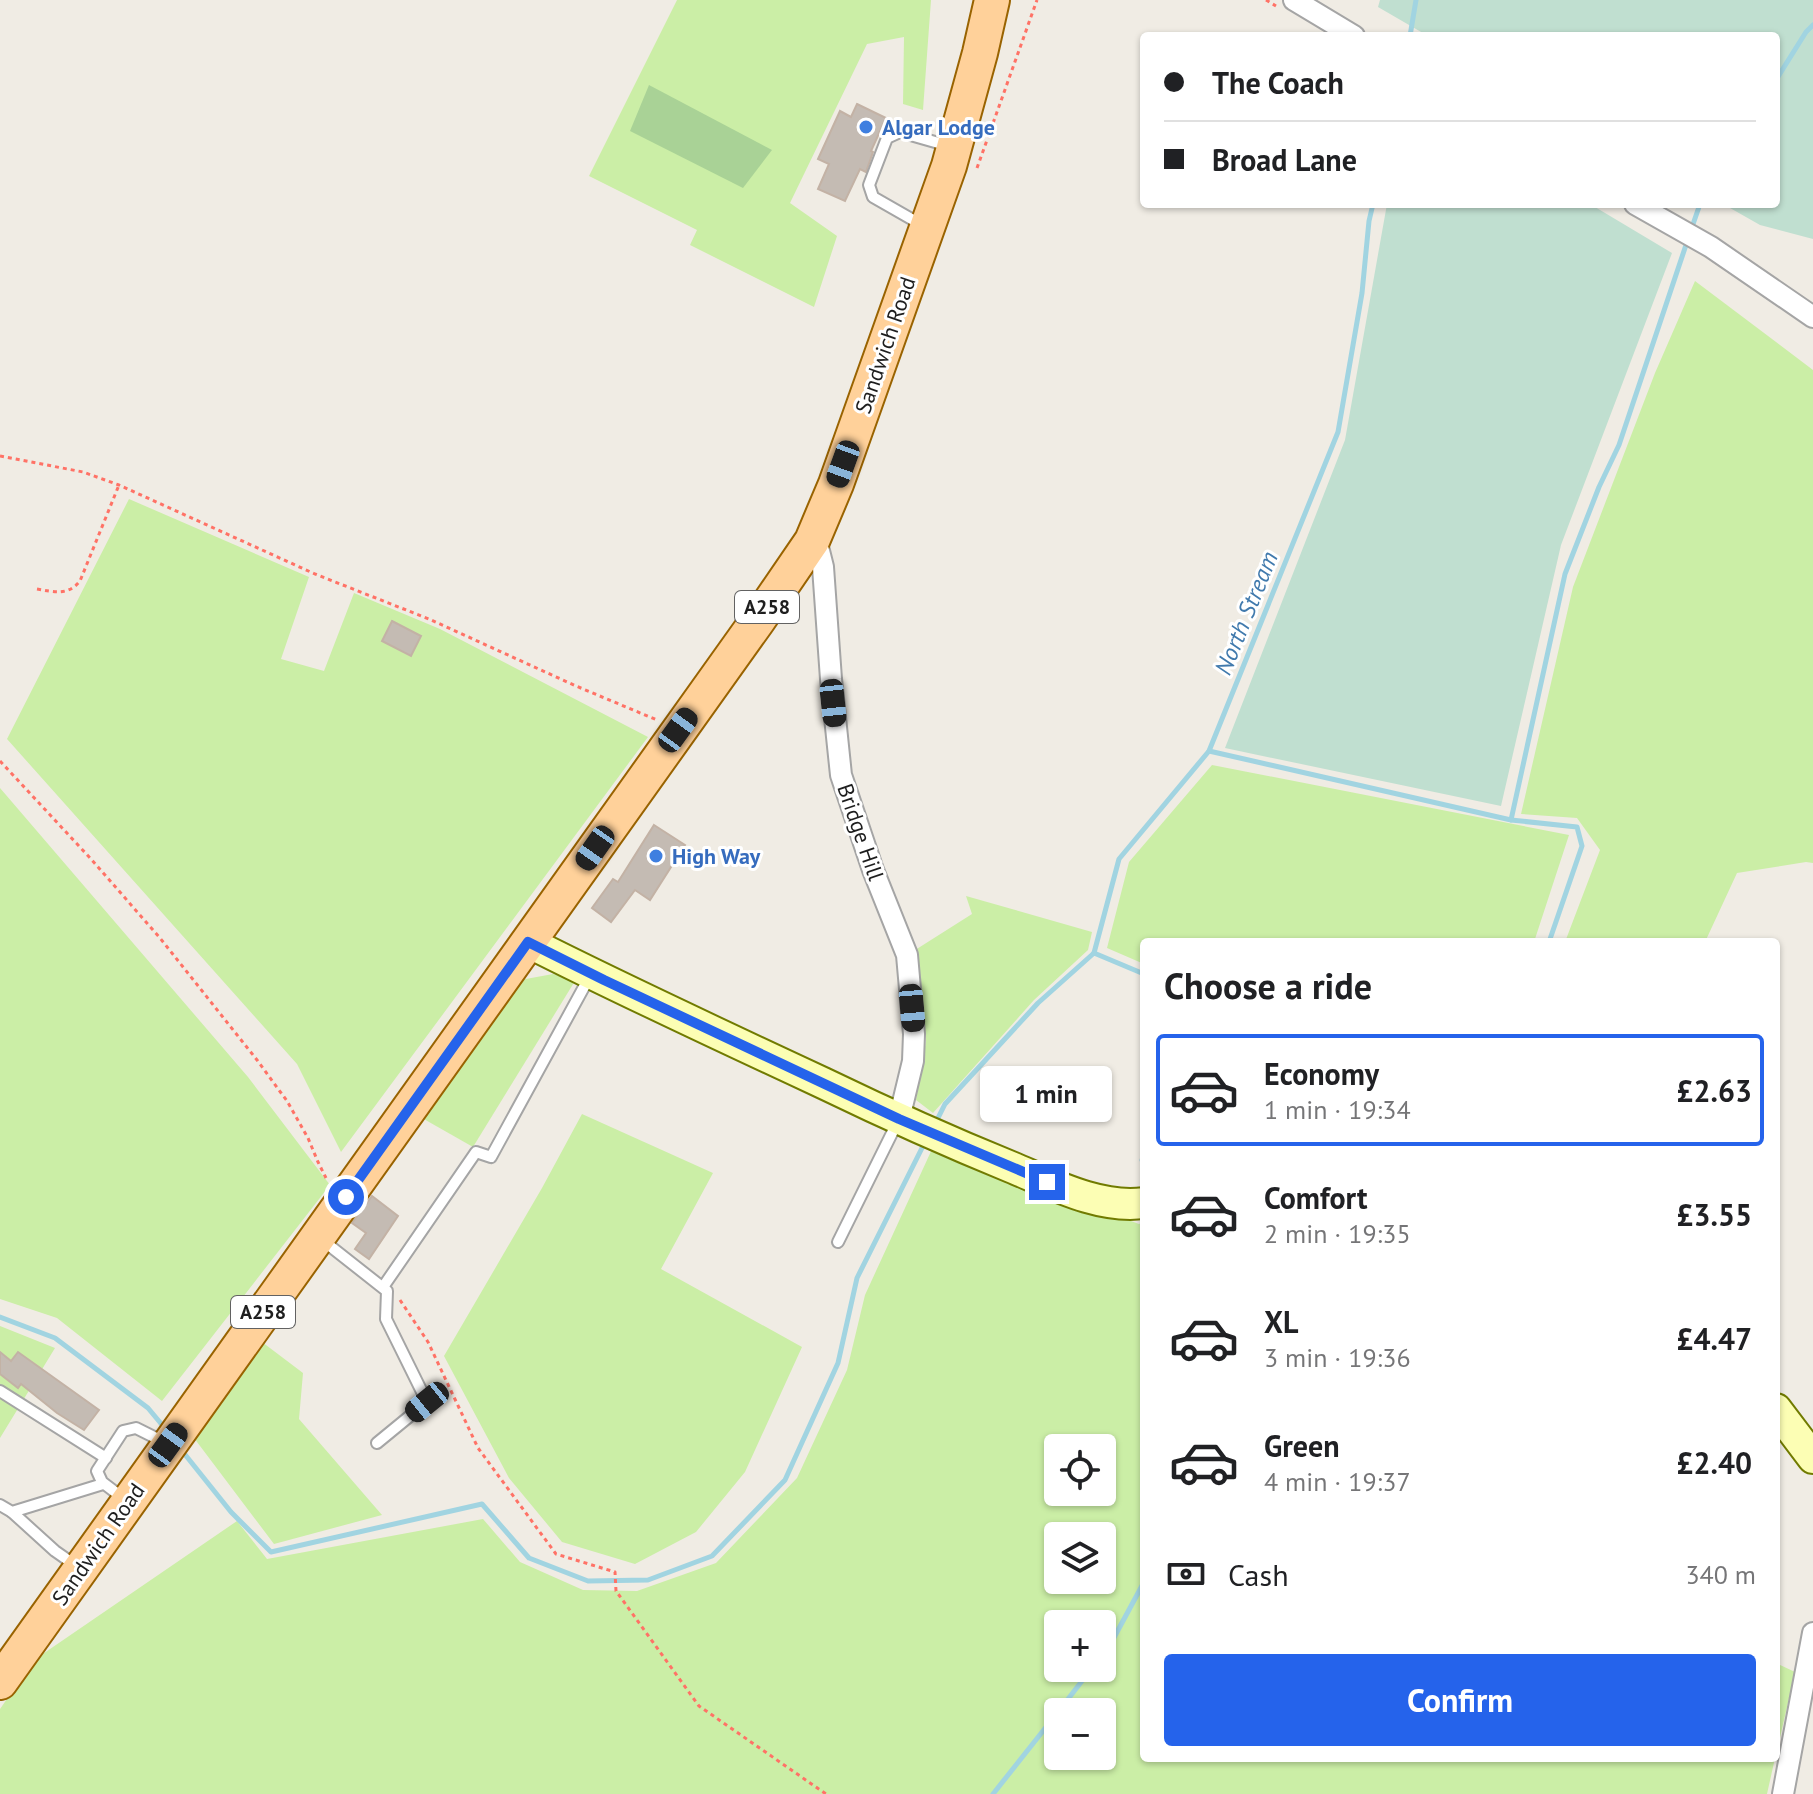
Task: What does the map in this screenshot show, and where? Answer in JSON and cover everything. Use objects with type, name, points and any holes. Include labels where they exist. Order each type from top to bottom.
[{"type":"main road","name":"Sandwich Road","points":[[0,1682],[80,1569],[116,1492],[168,1445],[812,541],[854,435],[954,148],[992,0]]},
{"type":"street","points":[[1294,0],[1347,32]]},
{"type":"street","points":[[1642,208],[1711,247],[1813,317]]},
{"type":"street","name":"Bridge Hill","points":[[812,541],[819,551],[823,567],[841,775],[873,870],[907,955],[919,1128]]},
{"type":"street","points":[[528,942],[919,1128],[1082,1195],[1115,1204],[1140,1203]]},
{"type":"street","points":[[1780,1414],[1813,1458]]},
{"type":"street","points":[[1783,1794],[1813,1633]]},
{"type":"lane","points":[[927,228],[873,197],[869,185],[887,138],[900,132],[954,148]]},
{"type":"lane","points":[[377,1443],[427,1402],[386,1319],[385,1289],[476,1152],[491,1157],[591,974]]},
{"type":"lane","points":[[838,1242],[919,1128]]},
{"type":"lane","points":[[317,1237],[385,1289]]},
{"type":"lane","points":[[0,1391],[106,1458]]},
{"type":"lane","points":[[116,1492],[97,1471],[123,1431],[136,1428],[168,1445]]},
{"type":"lane","points":[[12,1512],[116,1492]]},
{"type":"lane","points":[[0,1505],[80,1569]]},
{"type":"path","points":[[1025,33],[1037,0]]},
{"type":"path","points":[[0,456],[83,472],[119,485],[315,574],[429,619],[678,730]]},
{"type":"path","points":[[37,589],[66,593],[74,589],[119,485]]},
{"type":"path","points":[[0,761],[160,938],[257,1060],[287,1101],[330,1185],[346,1197]]},
{"type":"path","points":[[385,1289],[403,1302],[428,1342],[478,1448],[556,1554],[615,1572],[616,1591],[699,1706],[826,1794]]},
{"type":"green space","points":[[677,0],[931,0],[923,110],[903,104],[904,37],[867,44],[790,203],[837,236],[814,307],[690,245],[697,230],[589,176]]},
{"type":"green space","points":[[1380,0],[1813,0],[1813,239],[1760,225],[1730,208],[1780,208],[1780,32],[1421,32],[1378,7]]},
{"type":"green space","points":[[649,85],[772,150],[743,188],[630,131]]},
{"type":"green space","points":[[1386,208],[1597,208],[1672,253],[1561,545],[1501,806],[1225,748],[1345,440]]},
{"type":"green space","points":[[1695,281],[1813,370],[1813,863],[1737,873],[1707,938],[1567,938],[1600,850],[1577,818],[1521,814],[1573,587],[1655,373]]},
{"type":"green space","points":[[129,499],[309,577],[281,659],[324,671],[354,593],[440,629],[648,737],[341,1152],[297,1064],[7,739]]},
{"type":"green space","points":[[1212,765],[1569,835],[1535,938],[1140,938],[1140,962],[1107,948],[1129,862]]},
{"type":"green space","points":[[0,788],[248,1077],[330,1185],[162,1401],[57,1318],[0,1299]]},
{"type":"green space","points":[[966,896],[1092,932],[1088,950],[1034,1000],[933,1113],[916,1100],[926,1041],[912,952],[972,914]]},
{"type":"green space","points":[[553,974],[575,981],[473,1147],[415,1114],[515,981]]},
{"type":"green space","points":[[582,1114],[713,1173],[661,1269],[802,1347],[745,1472],[696,1532],[635,1564],[562,1542],[509,1478],[444,1356]]},
{"type":"green space","points":[[933,1147],[1140,1224],[1140,1762],[1774,1762],[1767,1794],[0,1794],[0,1709],[34,1660],[237,1521],[267,1559],[483,1519],[520,1562],[583,1590],[637,1591],[716,1563],[797,1478],[847,1370],[865,1295]]},
{"type":"green space","points":[[0,1326],[55,1348],[0,1438],[0,1374],[35,1365],[18,1352],[11,1361],[0,1352]]},
{"type":"green space","points":[[262,1342],[303,1373],[299,1419],[382,1515],[274,1544],[194,1438]]},
{"type":"green space","points":[[1780,1665],[1795,1672],[1780,1738]]},
{"type":"building","points":[[857,104],[886,118],[871,151],[866,172],[860,169],[845,201],[818,189],[829,164],[818,159],[840,111],[851,117]]},
{"type":"building","points":[[392,621],[421,636],[411,656],[382,641]]},
{"type":"building","name":"High Way","points":[[654,825],[685,845],[650,900],[635,890],[611,922],[592,908],[613,879],[618,882]]},
{"type":"building","points":[[372,1196],[398,1216],[369,1259],[355,1249],[366,1233],[352,1223]]},
{"type":"building","points":[[0,1352],[11,1361],[18,1352],[99,1410],[84,1430],[21,1384],[18,1388],[0,1374]]},
{"type":"waterway","name":"North Stream","points":[[1411,32],[1416,0]]},
{"type":"waterway","points":[[1780,74],[1813,25]]},
{"type":"waterway","name":"North Stream","points":[[1094,953],[1119,859],[1209,751],[1338,432],[1362,293],[1372,208]]},
{"type":"waterway","points":[[1691,230],[1699,208]]},
{"type":"waterway","points":[[1209,751],[1511,820],[1565,574],[1619,445],[1688,239]]},
{"type":"waterway","points":[[1511,820],[1577,827],[1582,846],[1550,938]]},
{"type":"waterway","name":"North Stream","points":[[1094,953],[1140,972]]},
{"type":"waterway","points":[[935,1124],[945,1104],[1038,1003],[1094,953]]},
{"type":"waterway","points":[[183,1452],[231,1512],[271,1552],[482,1504],[529,1558],[588,1581],[648,1580],[712,1556],[785,1480],[838,1363],[857,1278],[926,1140]]},
{"type":"waterway","points":[[0,1317],[55,1338],[148,1408],[163,1426]]},
{"type":"waterway","points":[[1116,1634],[1140,1589]]},
{"type":"waterway","points":[[1069,1698],[1081,1682]]},
{"type":"waterway","points":[[993,1794],[1044,1730]]},
{"type":"place","name":"Algar Lodge","points":[[866,127]]},
{"type":"place","name":"High Way","points":[[656,856]]},
{"type":"route","points":[[346,1197],[528,942],[899,1119],[1047,1182]]}]
